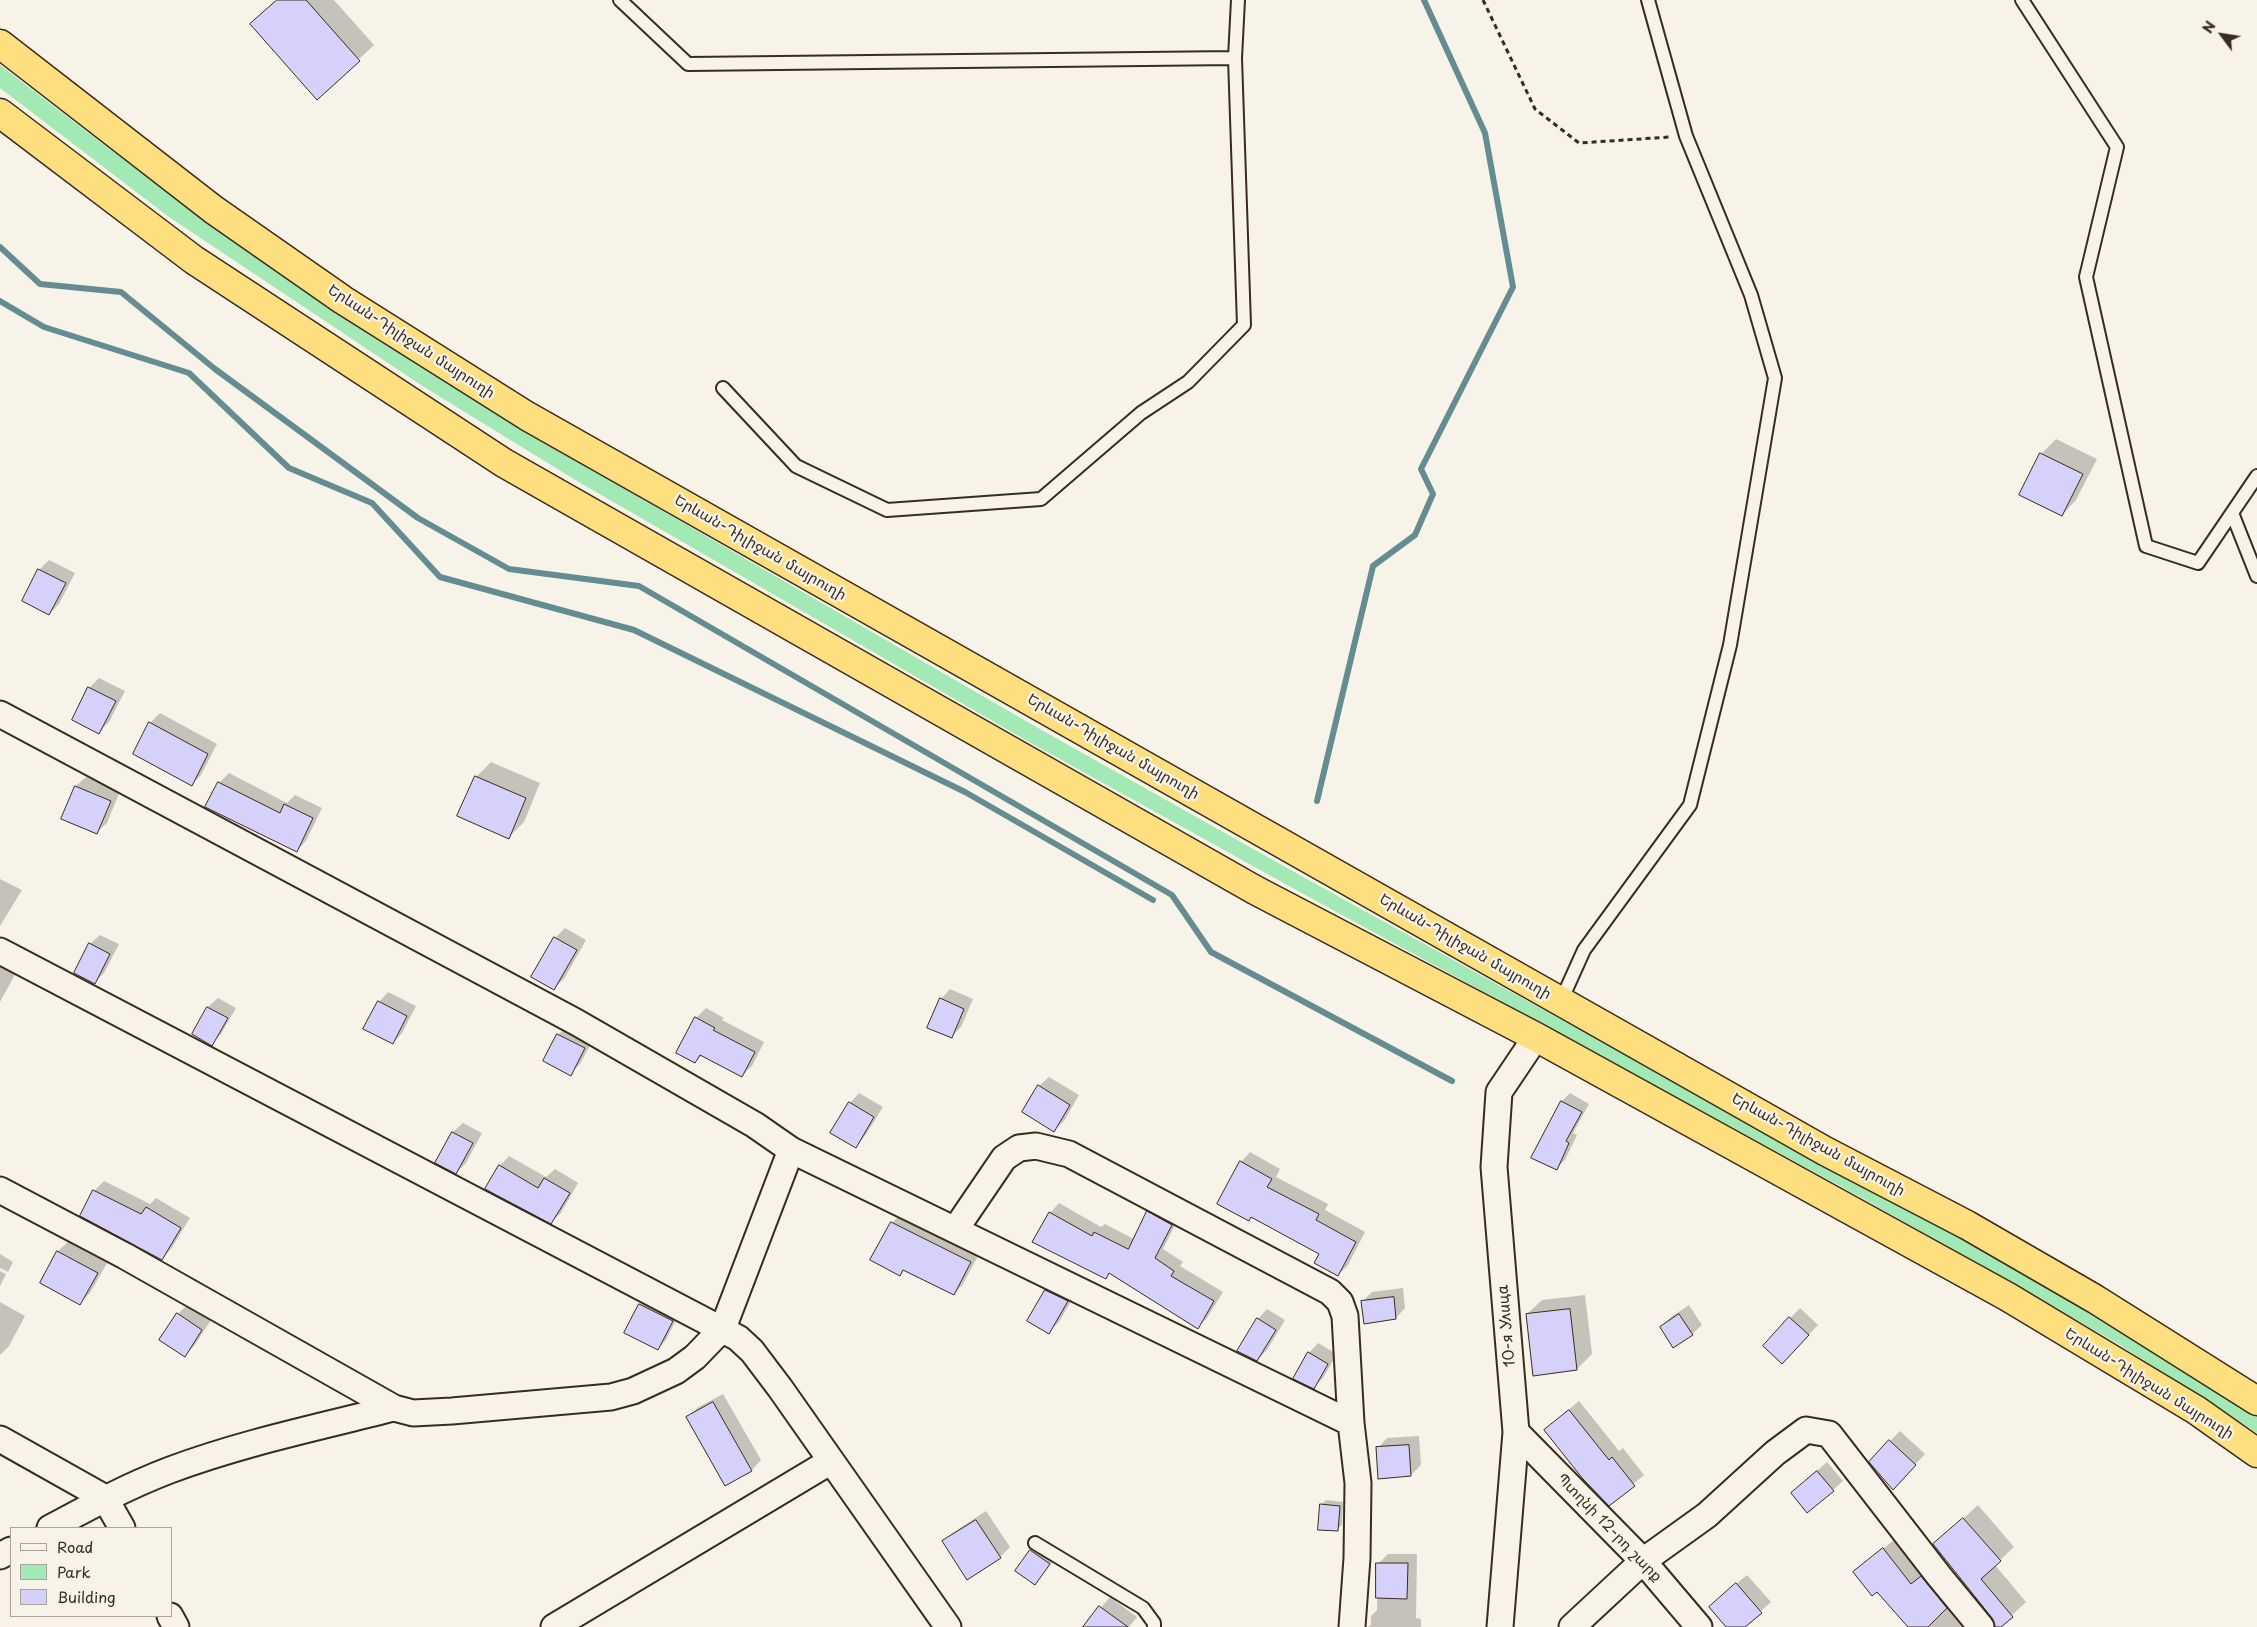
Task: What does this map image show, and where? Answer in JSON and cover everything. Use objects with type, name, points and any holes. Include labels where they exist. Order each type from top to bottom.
[{"type":"highway","name":"Երևան-Դիլիջան մայրուղի","points":[[0,44],[214,210],[343,300],[527,416],[1816,1146],[1967,1225],[2095,1299],[2257,1401]]},
{"type":"highway","name":"Երևան-Դիլիջան մայրուղի","points":[[0,114],[194,260],[504,464],[1255,890],[1536,1037],[2008,1297],[2196,1410],[2257,1453]]},
{"type":"street","points":[[0,714],[576,1022],[755,1124],[791,1150],[1351,1423]]},
{"type":"street","points":[[0,951],[738,1338],[752,1351],[948,1627]]},
{"type":"street","name":"10-я Улица","points":[[1500,1627],[1516,1432],[1494,1167],[1499,1092],[1536,1037]]},
{"type":"street","points":[[954,1230],[1004,1158],[1018,1148],[1036,1146],[1069,1154],[1330,1292],[1340,1302],[1345,1316],[1351,1423],[1358,1483],[1357,1558],[1352,1627]]},
{"type":"street","points":[[0,1190],[125,1256],[394,1408],[413,1412],[452,1412],[611,1397],[633,1391],[676,1371],[695,1358],[722,1328],[791,1150]]},
{"type":"street","points":[[52,1527],[105,1498],[180,1467],[273,1438],[394,1408]]},
{"type":"street","points":[[1572,1627],[1643,1561],[1707,1515],[1775,1453],[1806,1430],[1828,1434],[1981,1627]]},
{"type":"street","name":"Պտղնի 12-րդ շարք","points":[[1516,1432],[1643,1561],[1699,1627]]},
{"type":"street","points":[[0,1439],[105,1498],[121,1527]]},
{"type":"street","points":[[554,1627],[831,1461]]},
{"type":"lane","points":[[620,0],[688,64],[1235,58]]},
{"type":"lane","points":[[723,388],[796,466],[887,510],[1041,499],[1141,413],[1188,382],[1244,325],[1235,58],[1238,0]]},
{"type":"lane","points":[[1561,1001],[1584,950],[1690,805],[1730,645],[1774,378],[1751,295],[1686,136],[1648,0]]},
{"type":"lane","points":[[2022,0],[2117,147],[2086,277],[2146,546],[2198,564],[2257,476]]},
{"type":"lane","points":[[2232,513],[2257,576]]},
{"type":"lane","points":[[1035,1543],[1142,1608],[1154,1623],[1154,1627]]},
{"type":"path","points":[[1483,0],[1535,109],[1580,143],[1686,136]]},
{"type":"green space","points":[[0,65],[112,151],[288,277],[403,355],[585,466],[1038,728],[1305,878],[1569,1024],[2014,1264],[2257,1413],[2257,1433],[2120,1345],[2007,1280],[1862,1198],[1298,891],[1029,742],[577,481],[424,387],[169,217],[0,88]]},
{"type":"building","points":[[277,0],[306,0],[360,61],[317,100],[250,24]]},
{"type":"building","points":[[2040,453],[2083,474],[2062,516],[2019,495]]},
{"type":"building","points":[[38,569],[66,583],[49,615],[22,601]]},
{"type":"building","points":[[88,687],[116,701],[99,734],[72,720]]},
{"type":"building","points":[[149,722],[208,754],[192,786],[133,754]]},
{"type":"building","points":[[475,776],[526,798],[509,839],[457,816]]},
{"type":"building","points":[[218,782],[280,813],[284,804],[313,818],[297,852],[205,807]]},
{"type":"building","points":[[75,786],[111,801],[97,834],[61,819]]},
{"type":"building","points":[[554,937],[577,950],[554,990],[531,977]]},
{"type":"building","points":[[89,943],[110,954],[95,984],[74,973]]},
{"type":"building","points":[[940,998],[964,1009],[952,1038],[927,1028]]},
{"type":"building","points":[[378,1001],[407,1016],[393,1044],[363,1029]]},
{"type":"building","points":[[207,1007],[228,1018],[212,1046],[192,1034]]},
{"type":"building","points":[[695,1017],[715,1028],[713,1030],[755,1052],[742,1077],[700,1055],[695,1063],[676,1053]]},
{"type":"building","points":[[557,1034],[585,1048],[571,1076],[543,1061]]},
{"type":"building","points":[[1038,1085],[1070,1105],[1054,1132],[1022,1112]]},
{"type":"building","points":[[1561,1101],[1582,1112],[1566,1141],[1569,1143],[1557,1170],[1531,1158]]},
{"type":"building","points":[[849,1102],[874,1117],[856,1148],[830,1133]]},
{"type":"building","points":[[452,1132],[473,1143],[456,1174],[435,1163]]},
{"type":"building","points":[[1240,1161],[1272,1179],[1267,1187],[1319,1214],[1316,1220],[1356,1242],[1338,1276],[1314,1263],[1319,1254],[1251,1217],[1249,1221],[1217,1204]]},
{"type":"building","points":[[499,1165],[538,1188],[544,1178],[570,1193],[551,1224],[485,1189]]},
{"type":"building","points":[[93,1190],[141,1214],[146,1207],[181,1228],[162,1260],[80,1216]]},
{"type":"building","points":[[1147,1211],[1172,1225],[1155,1258],[1174,1271],[1171,1276],[1214,1301],[1198,1329],[1109,1273],[1106,1279],[1032,1242],[1049,1212],[1092,1236],[1094,1232],[1128,1249]]},
{"type":"building","points":[[891,1222],[971,1262],[954,1295],[903,1270],[900,1276],[870,1260]]},
{"type":"building","points":[[57,1251],[98,1273],[80,1305],[40,1283]]},
{"type":"building","points":[[1045,1290],[1068,1301],[1049,1334],[1027,1321]]},
{"type":"building","points":[[1394,1297],[1396,1319],[1364,1324],[1361,1301]]},
{"type":"building","points":[[639,1304],[673,1321],[658,1350],[624,1333]]},
{"type":"building","points":[[1570,1309],[1577,1370],[1533,1376],[1526,1314]]},
{"type":"building","points":[[177,1313],[202,1330],[185,1357],[159,1340]]},
{"type":"building","points":[[1679,1314],[1693,1335],[1673,1348],[1660,1327]]},
{"type":"building","points":[[1789,1317],[1809,1335],[1782,1364],[1763,1346]]},
{"type":"building","points":[[1257,1318],[1276,1330],[1257,1361],[1237,1351]]},
{"type":"building","points":[[1308,1352],[1328,1364],[1314,1389],[1293,1379]]},
{"type":"building","points":[[713,1402],[752,1471],[725,1486],[686,1417]]},
{"type":"building","points":[[1569,1410],[1609,1460],[1612,1457],[1635,1486],[1609,1506],[1583,1479],[1544,1430]]},
{"type":"building","points":[[1889,1440],[1916,1465],[1893,1490],[1869,1462]]},
{"type":"building","points":[[1409,1445],[1411,1476],[1378,1479],[1376,1447]]},
{"type":"building","points":[[1817,1471],[1834,1491],[1807,1513],[1791,1493]]},
{"type":"building","points":[[1320,1504],[1340,1506],[1338,1531],[1318,1530]]},
{"type":"building","points":[[1963,1518],[2001,1561],[1981,1579],[2013,1617],[2001,1627],[1995,1627],[1992,1618],[1933,1544]]},
{"type":"building","points":[[976,1520],[1001,1558],[967,1580],[942,1541]]},
{"type":"building","points":[[1883,1548],[1911,1584],[1921,1576],[1947,1608],[1928,1627],[1908,1627],[1877,1592],[1872,1596],[1853,1572]]},
{"type":"building","points":[[1030,1550],[1050,1564],[1035,1585],[1015,1571]]},
{"type":"building","points":[[1376,1563],[1408,1563],[1407,1599],[1376,1598]]},
{"type":"building","points":[[1736,1583],[1762,1613],[1745,1627],[1726,1627],[1709,1607]]},
{"type":"building","points":[[1099,1606],[1128,1627],[1083,1627]]},
{"type":"waterway","points":[[1317,801],[1373,566],[1415,535],[1433,494],[1421,469],[1513,287],[1485,133],[1424,0]]},
{"type":"waterway","points":[[0,247],[40,284],[121,292],[215,369],[418,518],[509,569],[639,586],[1172,895],[1211,952],[1452,1081]]},
{"type":"waterway","points":[[0,301],[44,327],[189,373],[289,468],[372,503],[440,577],[634,630],[965,792],[1153,900]]}]
